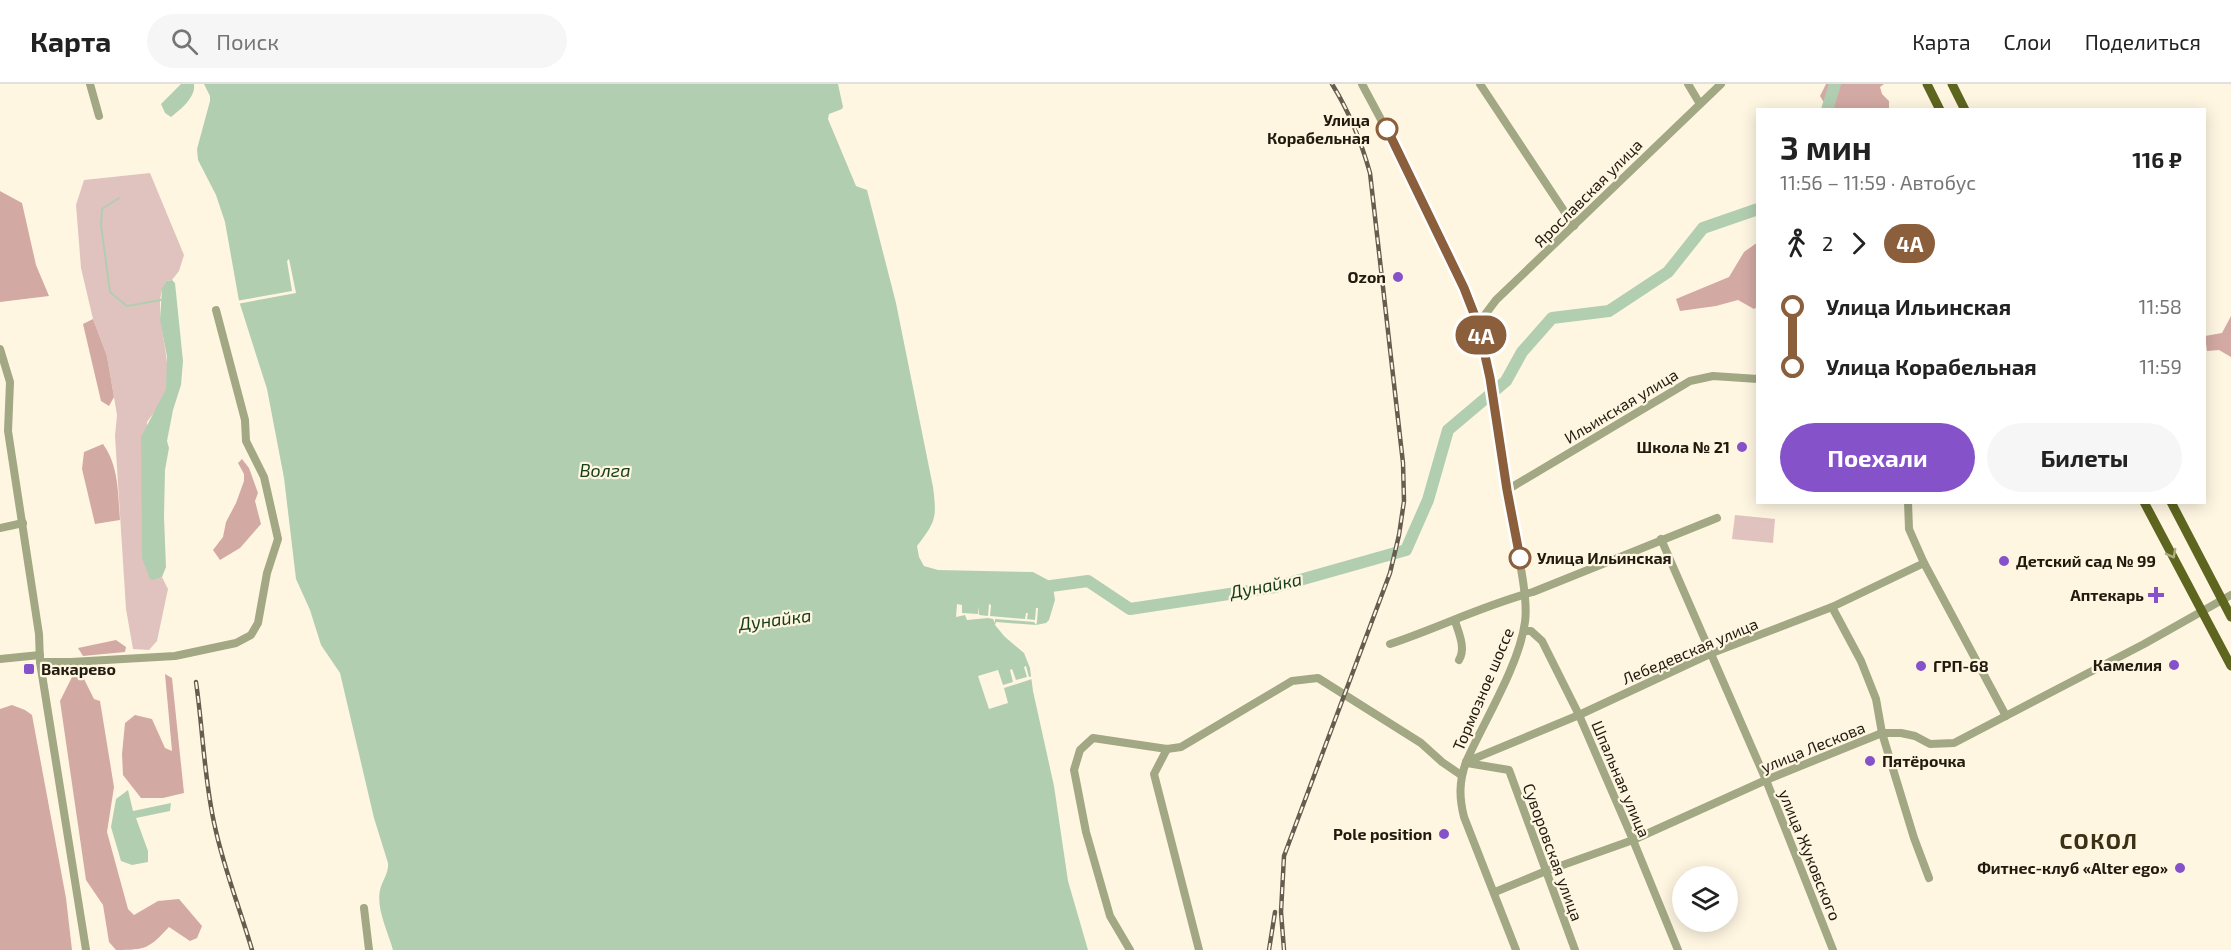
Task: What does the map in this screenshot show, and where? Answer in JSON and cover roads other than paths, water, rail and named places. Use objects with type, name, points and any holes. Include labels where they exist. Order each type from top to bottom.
[{"type":"main road","points":[[1927,84],[1939,108]]},
{"type":"main road","points":[[1952,84],[1964,108]]},
{"type":"main road","points":[[2146,504],[2231,666]]},
{"type":"main road","points":[[2174,504],[2231,617]]},
{"type":"street","points":[[90,84],[99,116]]},
{"type":"street","name":"Тормозное шоссе","points":[[1362,84],[1464,288],[1478,324],[1490,378],[1525,594],[1524,631],[1516,656],[1461,775],[1460,800],[1464,818],[1516,950]]},
{"type":"street","points":[[1480,84],[1574,226]]},
{"type":"street","points":[[1688,84],[1700,104]]},
{"type":"street","name":"Ярославская улица","points":[[1478,324],[1496,300],[1721,84]]},
{"type":"street","points":[[0,659],[40,658],[71,662],[175,657],[236,643],[251,635],[258,623],[267,573],[278,539],[264,477],[246,441],[245,420],[216,310]]},
{"type":"street","points":[[0,349],[10,382],[4,422],[23,523],[40,658],[86,950]]},
{"type":"street","name":"Ильинская улица","points":[[1507,490],[1690,381],[1713,376],[1756,379]]},
{"type":"street","points":[[1908,504],[1909,529],[1924,563],[2006,716]]},
{"type":"street","points":[[1390,644],[1455,621],[1717,518]]},
{"type":"street","points":[[0,528],[23,523]]},
{"type":"street","name":"улица Жуковского","points":[[1661,539],[1766,780],[1833,950]]},
{"type":"street","name":"Лебедевская улица","points":[[1466,762],[1579,715],[1712,654],[1832,607],[1924,563]]},
{"type":"street","name":"улица Лескова","points":[[1495,892],[1546,870],[1633,840],[1766,780],[1882,733],[1915,736],[1930,744],[1954,743],[2064,687],[2231,595]]},
{"type":"street","points":[[1832,607],[1865,670],[1876,699],[1882,733],[1914,838],[1929,878]]},
{"type":"street","points":[[1455,621],[1462,645],[1459,660]]},
{"type":"street","name":"Шпальная улица","points":[[1524,631],[1531,631],[1542,641],[1579,715],[1678,950]]},
{"type":"street","points":[[1130,950],[1110,916],[1086,832],[1074,770],[1080,750],[1093,738],[1167,749],[1181,747],[1292,681],[1318,678],[1421,743],[1461,775]]},
{"type":"street","points":[[1167,749],[1154,774],[1199,950]]},
{"type":"street","name":"Суворовская улица","points":[[1466,762],[1509,770],[1575,950]]},
{"type":"street","points":[[364,908],[369,950]]},
{"type":"water","points":[[181,84],[194,84],[193,94],[171,117],[165,113],[161,104]]},
{"type":"water","name":"Волга","points":[[204,84],[838,84],[843,107],[829,114],[828,119],[856,186],[867,190],[896,303],[933,487],[934,519],[917,546],[919,557],[924,566],[938,570],[1033,572],[1048,580],[1053,587],[1055,600],[1046,623],[1036,625],[996,622],[995,625],[1024,653],[1030,668],[1054,786],[1068,881],[1088,950],[393,950],[381,913],[379,897],[388,863],[374,818],[340,673],[321,645],[310,610],[296,579],[284,478],[267,389],[239,301],[225,222],[216,195],[198,160],[197,149],[210,101]]},
{"type":"water","points":[[172,280],[175,283],[183,361],[181,385],[167,441],[169,448],[165,470],[164,517],[166,567],[162,577],[155,580],[150,579],[142,558],[141,437],[166,389],[167,357],[160,320],[162,288],[166,281]]},
{"type":"water","points":[[128,790],[133,811],[171,803],[170,811],[136,818],[148,851],[148,862],[132,865],[121,861],[111,827],[116,799]]},
{"type":"waterway","name":"Дунайка","points":[[1828,108],[1835,84]]},
{"type":"waterway","points":[[119,198],[102,209],[101,225],[110,292],[127,306],[161,300]]},
{"type":"waterway","name":"Дунайка","points":[[1036,588],[1088,581],[1130,609],[1275,587],[1406,550],[1428,500],[1448,430],[1506,381],[1522,352],[1552,318],[1609,311],[1668,272],[1703,228],[1756,210]]},
{"type":"railway","points":[[1284,950],[1281,912],[1284,856],[1390,573],[1404,501],[1403,463],[1370,173],[1354,127],[1332,84]]},
{"type":"railway","points":[[196,682],[208,791],[215,827],[227,874],[252,950]]},
{"type":"railway","points":[[1269,950],[1275,912]]},
{"type":"place","name":"Улица Корабельная","points":[[1387,129]]},
{"type":"place","name":"Ozon","points":[[1398,277]]},
{"type":"place","name":"Школа № 21","points":[[1742,447]]},
{"type":"place","name":"Улица Ильинская","points":[[1520,558]]},
{"type":"place","name":"Детский сад № 99","points":[[2004,561]]},
{"type":"place","name":"Аптекарь","points":[[2156,595]]},
{"type":"place","name":"Камелия","points":[[2174,665]]},
{"type":"place","name":"ГРП-68","points":[[1921,666]]},
{"type":"place","name":"Вакарево","points":[[29,669]]},
{"type":"place","name":"Пятёрочка","points":[[1870,761]]},
{"type":"place","name":"Pole position","points":[[1444,834]]},
{"type":"place","name":"Фитнес-клуб «Alter ego»","points":[[2180,868]]},
{"type":"district","name":"СОКОЛ","points":[[2099,841]]}]
